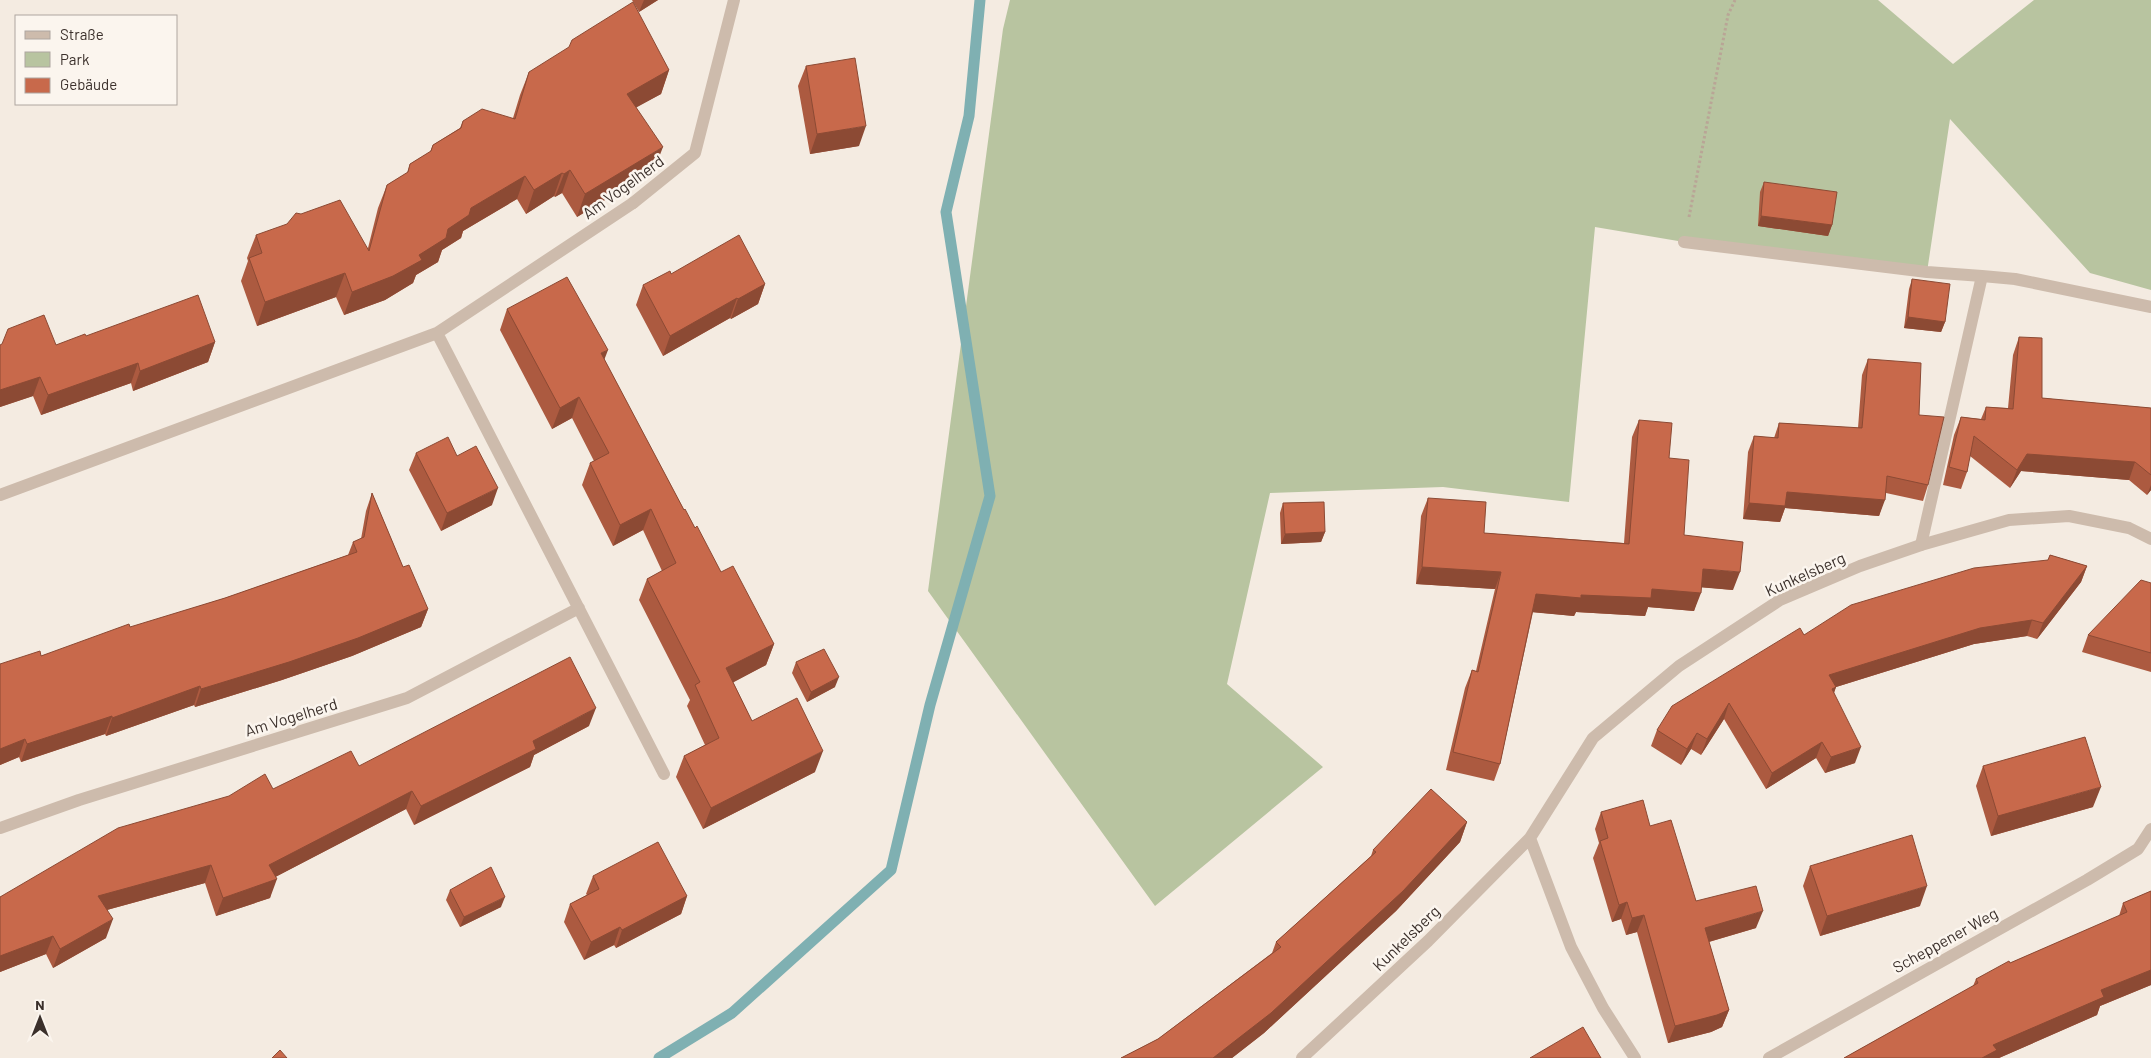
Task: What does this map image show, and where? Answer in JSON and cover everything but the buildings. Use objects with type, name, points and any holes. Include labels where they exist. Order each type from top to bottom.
[{"type":"street","name":"Am Vogelherd","points":[[0,494],[437,333],[633,203],[695,153],[734,0]]},
{"type":"street","points":[[1684,242],[1927,272],[2015,279],[2151,307]]},
{"type":"street","points":[[1921,545],[1982,276]]},
{"type":"street","points":[[437,333],[664,774]]},
{"type":"street","name":"Kunkelsberg","points":[[1302,1058],[1428,941],[1530,838],[1593,738],[1679,666],[1780,600],[1860,566],[1921,545],[2008,520],[2069,516],[2129,528],[2151,540]]},
{"type":"street","name":"Am Vogelherd","points":[[0,828],[79,800],[407,698],[579,608]]},
{"type":"street","name":"Scheppener Weg","points":[[1768,1058],[2087,880],[2138,849],[2151,829]]},
{"type":"street","points":[[1530,838],[1571,947],[1603,1008],[1635,1058]]},
{"type":"path","points":[[1684,242],[1728,15],[1735,0]]},
{"type":"green space","points":[[1010,0],[1878,0],[1953,64],[2034,0],[2151,0],[2151,290],[2090,273],[1950,119],[1927,272],[1684,242],[1595,227],[1569,502],[1443,487],[1270,493],[1227,684],[1323,767],[1155,906],[928,591],[1003,29]]},
{"type":"waterway","points":[[659,1058],[732,1013],[891,870],[930,705],[990,496],[946,212],[969,116],[980,0]]}]
